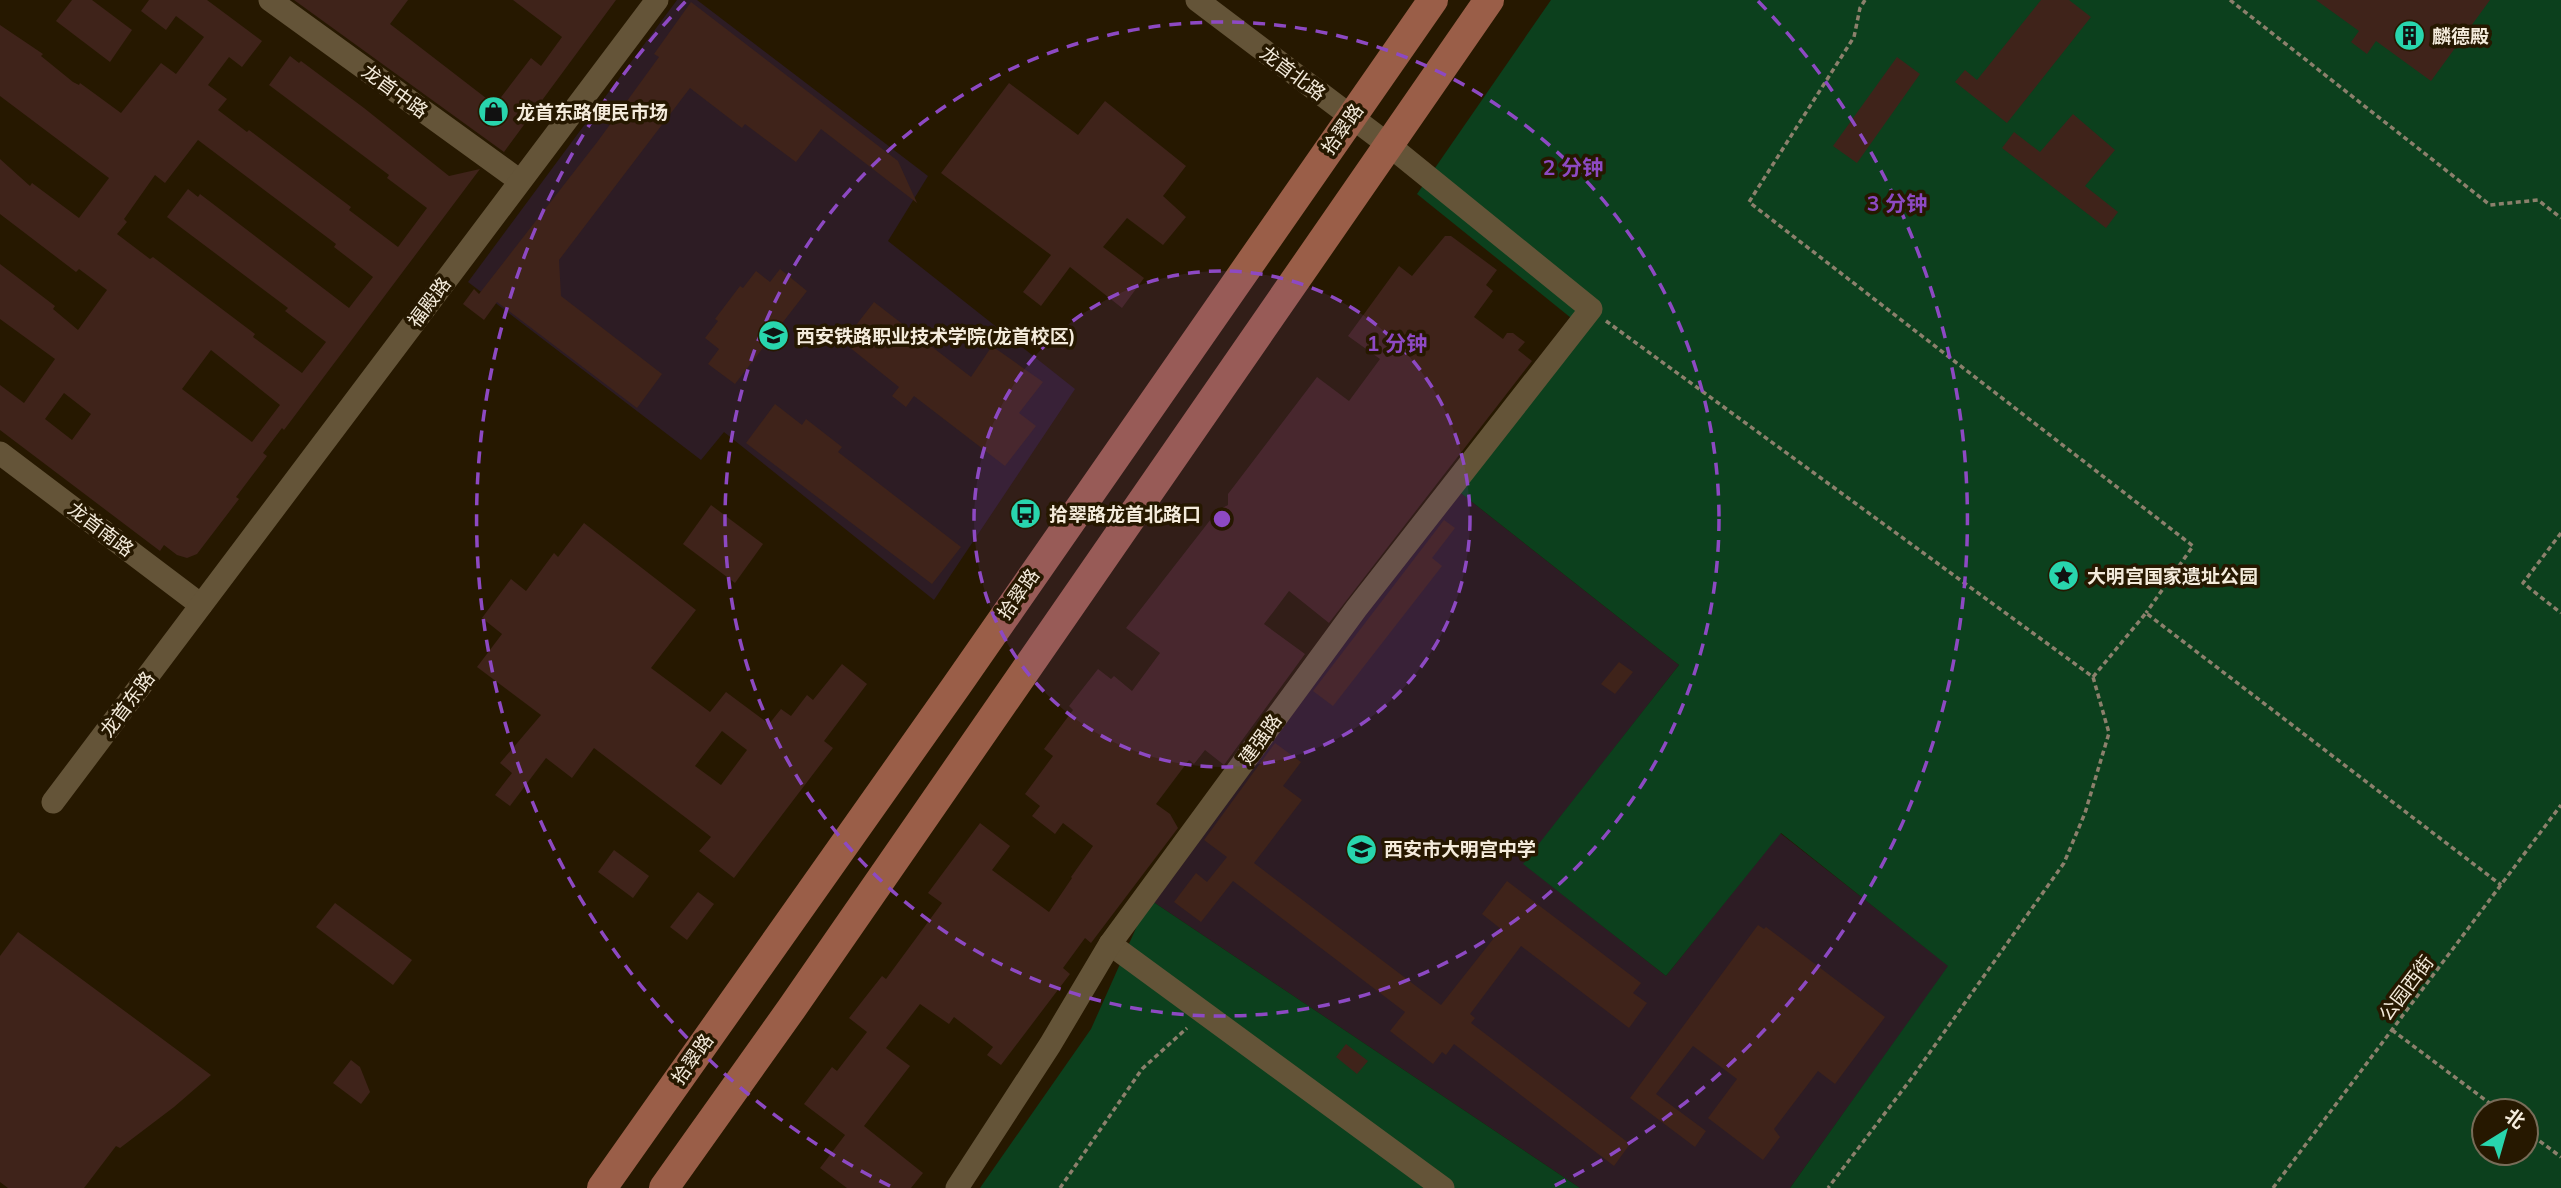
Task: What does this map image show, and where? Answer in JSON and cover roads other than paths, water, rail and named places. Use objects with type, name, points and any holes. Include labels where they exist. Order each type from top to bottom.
[{"type":"main road","name":"拾翠路","points":[[602,1188],[957,685],[1433,0]]},
{"type":"main road","points":[[664,1188],[792,1008],[1489,0]]},
{"type":"street","name":"龙首中路","points":[[270,0],[520,181]]},
{"type":"street","name":"福殿路","points":[[201,605],[657,0]]},
{"type":"street","name":"龙首北路","points":[[1197,0],[1390,146],[1591,309]]},
{"type":"street","name":"建强路","points":[[957,1188],[1050,1045],[1110,944],[1356,609],[1591,309]]},
{"type":"street","name":"龙首南路","points":[[0,453],[201,605]]},
{"type":"street","name":"龙首东路","points":[[53,802],[201,605]]},
{"type":"street","points":[[1110,944],[1443,1188]]},
{"type":"place","name":"麟德殿","points":[[2409,36]]},
{"type":"place","name":"龙首东路便民市场","points":[[493,112]]},
{"type":"place","name":"西安铁路职业技术学院(龙首校区)","points":[[773,336]]},
{"type":"place","name":"拾翠路龙首北路口","points":[[1026,514]]},
{"type":"place","name":"大明宫国家遗址公园","points":[[2064,576]]},
{"type":"place","name":"西安市大明宫中学","points":[[1361,849]]}]
